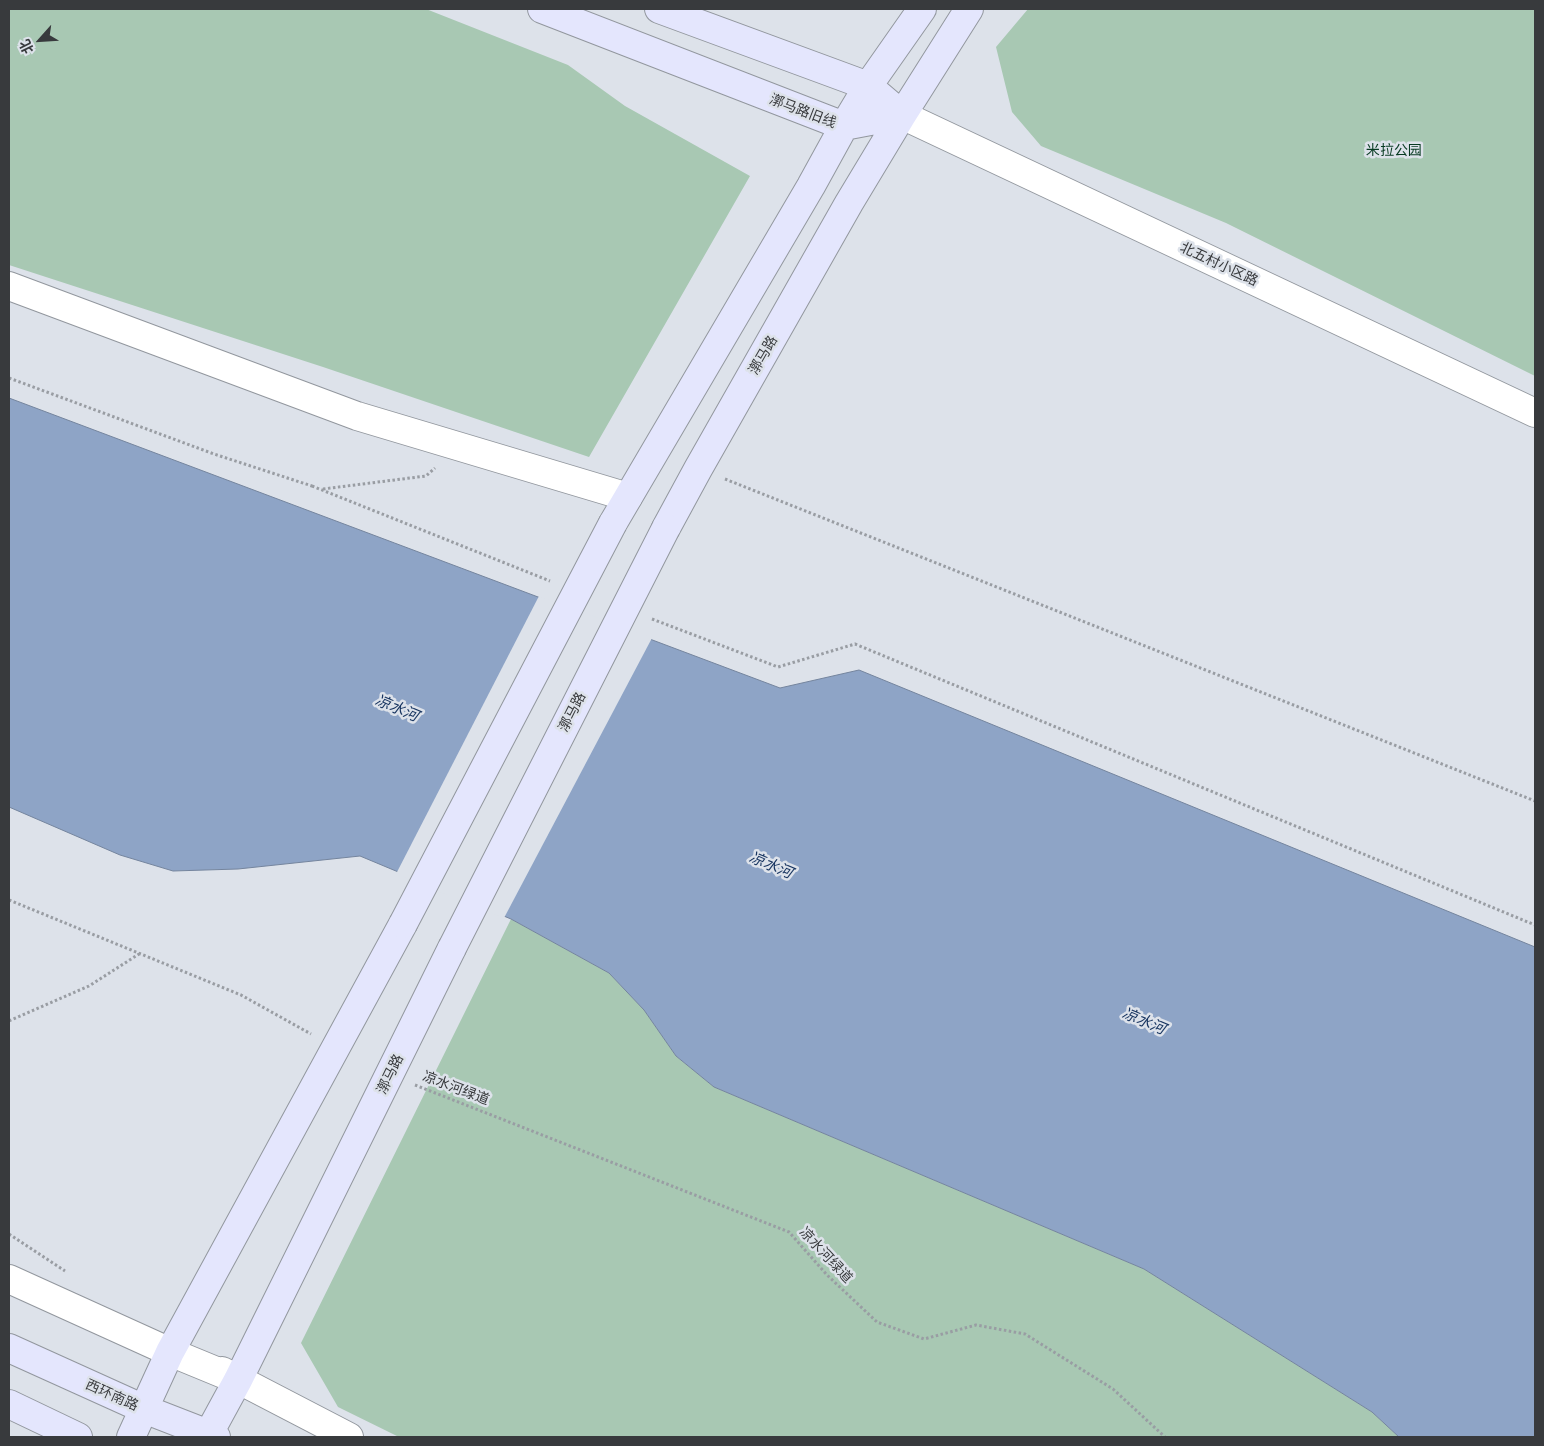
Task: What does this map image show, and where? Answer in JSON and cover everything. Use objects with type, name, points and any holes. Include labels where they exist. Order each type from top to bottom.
[{"type":"main road","name":"漷马路旧线","points":[[542,9],[844,126],[902,115]]},
{"type":"main road","points":[[659,9],[868,86],[902,115]]},
{"type":"main road","points":[[131,1437],[172,1348],[404,924],[613,524],[868,86],[922,9]]},
{"type":"main road","name":"漷马路","points":[[211,1436],[452,948],[666,528],[849,203],[969,9]]},
{"type":"main road","name":"西环南路","points":[[9,1348],[144,1409],[211,1436]]},
{"type":"main road","points":[[9,1404],[78,1437]]},
{"type":"street","name":"北五村小区路","points":[[902,115],[1535,413]]},
{"type":"street","points":[[9,286],[357,416],[628,497]]},
{"type":"street","points":[[9,1279],[172,1348],[349,1437]]},
{"type":"path","points":[[9,378],[214,454],[312,486],[553,581]]},
{"type":"path","points":[[312,486],[321,490],[426,476],[464,447]]},
{"type":"path","points":[[698,469],[1535,801]]},
{"type":"path","points":[[652,619],[778,667],[855,644],[1535,925]]},
{"type":"path","points":[[9,900],[241,995],[336,1047]]},
{"type":"path","points":[[9,1021],[89,986],[140,953]]},
{"type":"path","name":"凉水河绿道","points":[[389,1075],[452,1098],[790,1232],[827,1275],[876,1322],[924,1339],[976,1325],[1025,1334],[1113,1388],[1165,1437]]},
{"type":"green space","points":[[9,9],[426,9],[568,65],[625,106],[750,176],[589,457],[323,367],[9,265]]},
{"type":"green space","name":"米拉公园","points":[[1028,9],[1535,9],[1535,376],[1226,223],[1041,146],[1012,112],[996,47]]},
{"type":"green space","points":[[511,919],[609,973],[644,1010],[676,1056],[714,1087],[1144,1269],[1372,1412],[1399,1437],[399,1437],[338,1407],[301,1343]]},
{"type":"water","name":"凉水河","points":[[9,398],[780,688],[859,670],[1535,947],[1535,1437],[1399,1437],[1372,1412],[1144,1269],[714,1087],[676,1056],[644,1010],[609,973],[511,919],[360,856],[238,869],[173,871],[120,855],[9,807]]},
{"type":"pier","points":[[539,596],[652,638],[504,918],[396,874]]}]
